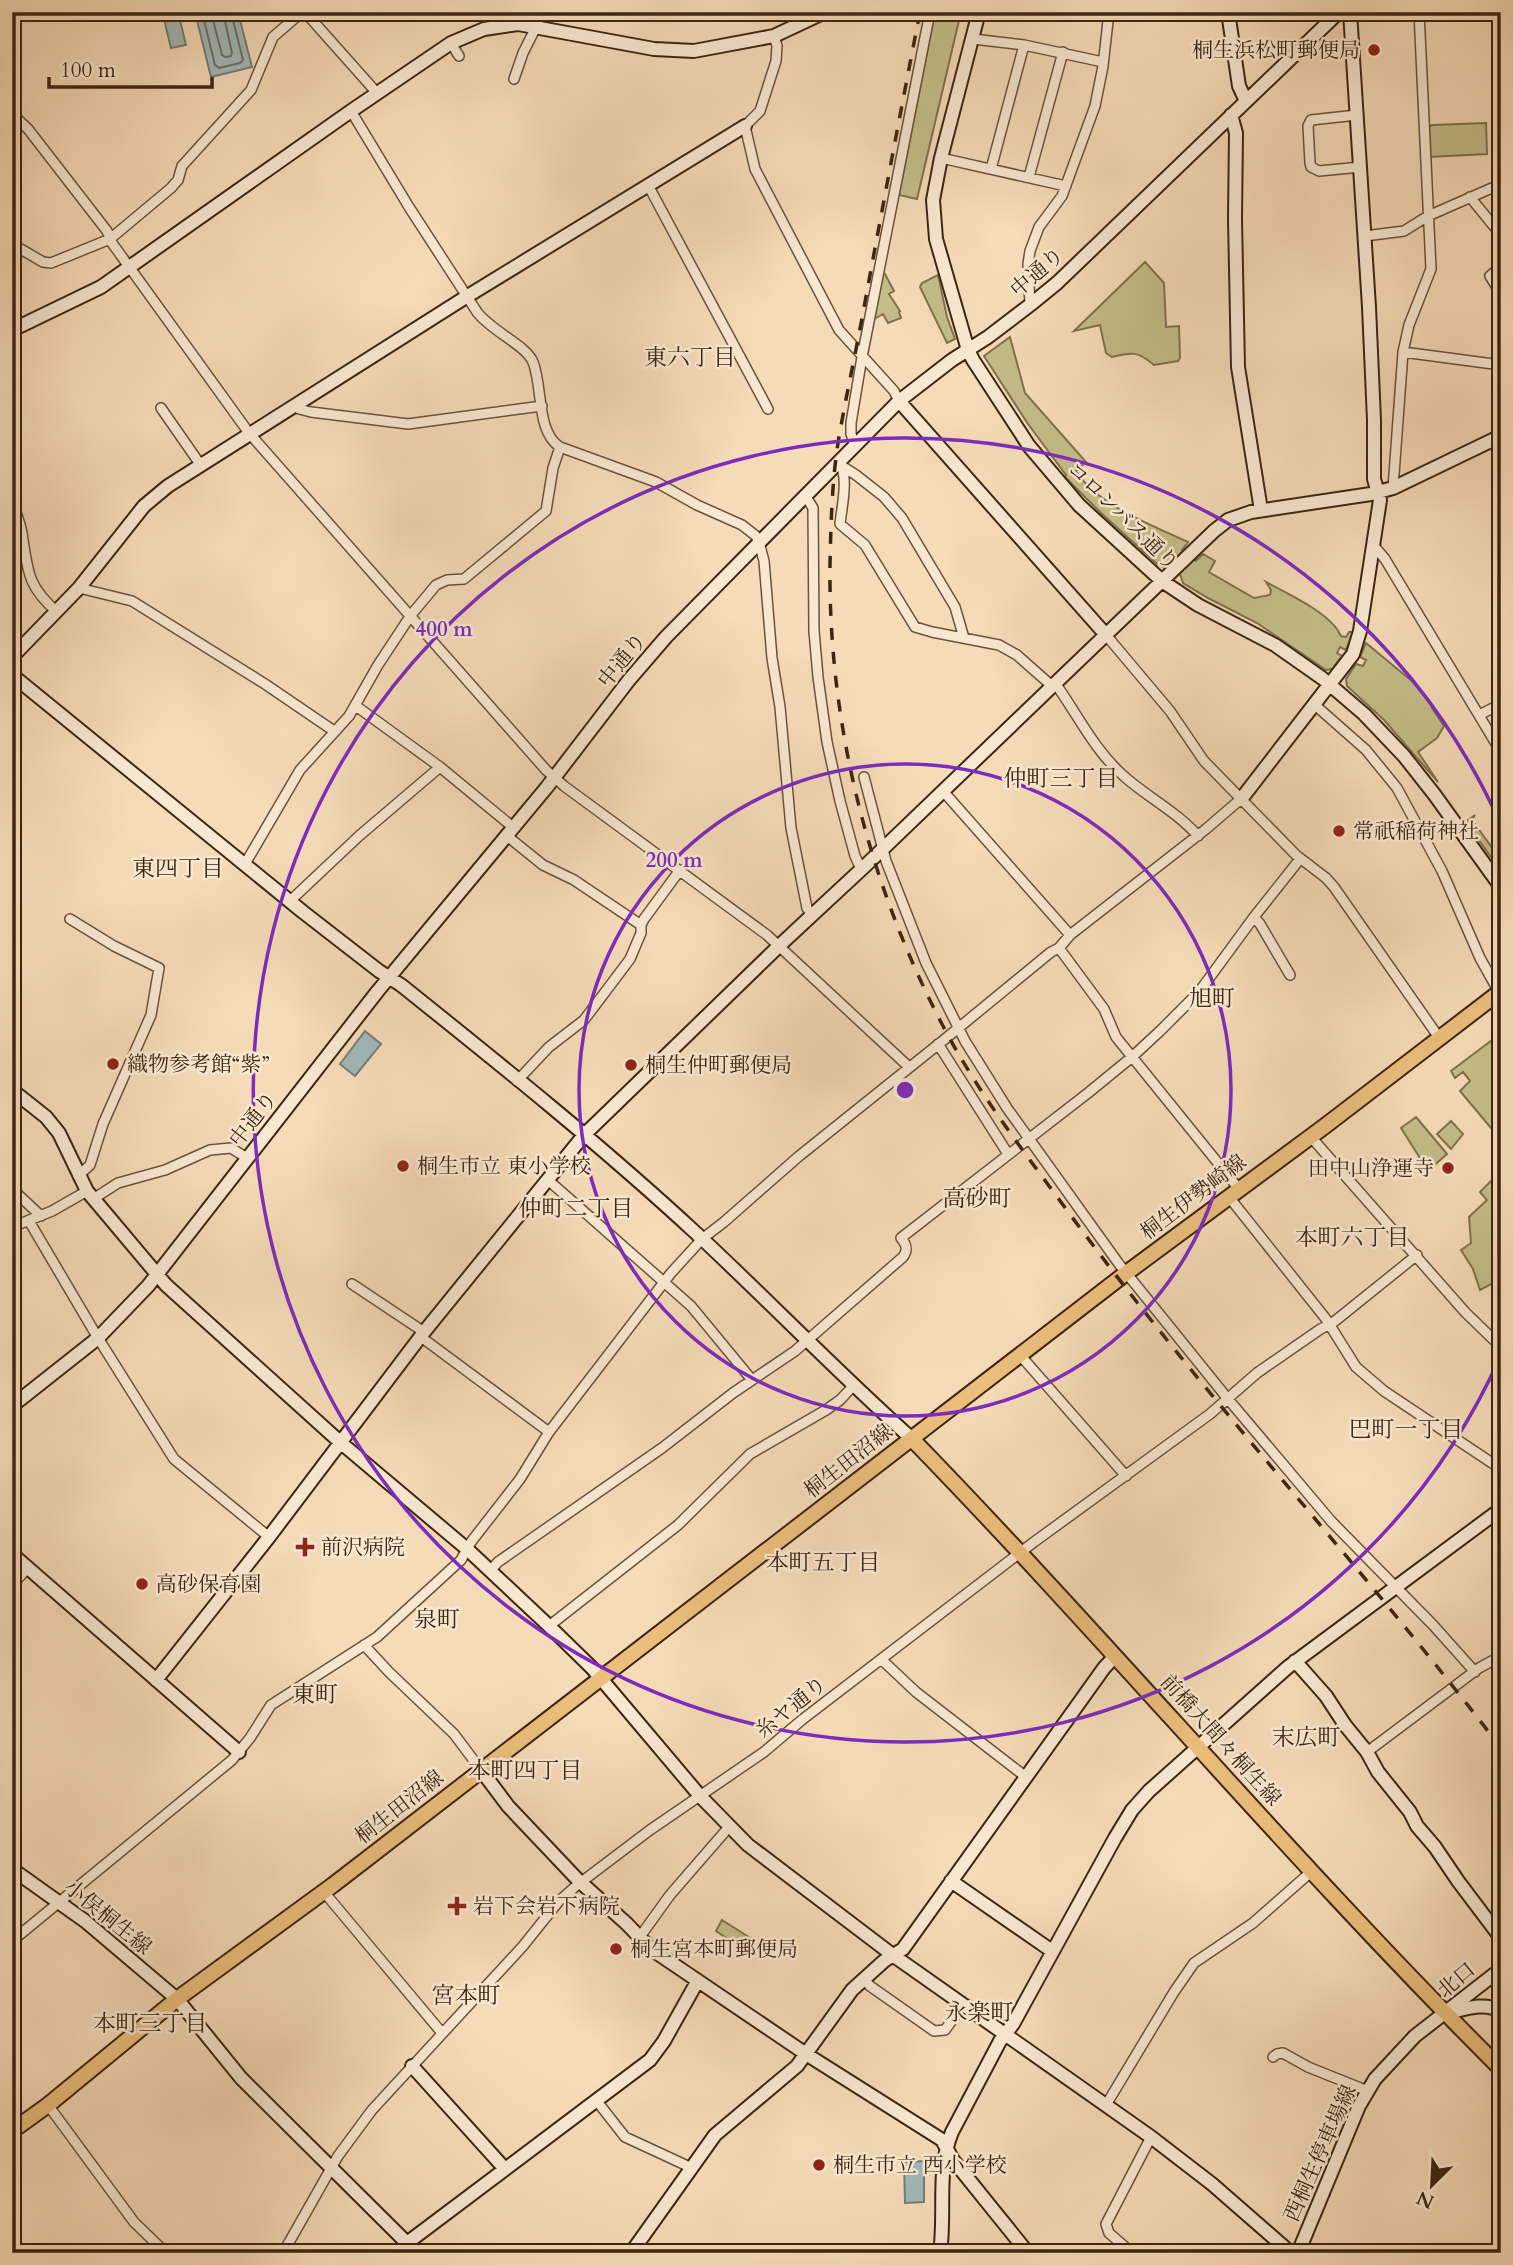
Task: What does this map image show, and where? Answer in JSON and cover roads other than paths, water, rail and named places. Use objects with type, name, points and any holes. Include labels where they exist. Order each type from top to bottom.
[{"type":"main road","name":"桐生伊勢崎線","points":[[912,1439],[1500,992]]},
{"type":"main road","name":"前橋大間々桐生線","points":[[912,1439],[1443,2014],[1501,2070]]},
{"type":"main road","name":"桐生田沼線","points":[[12,2131],[48,2105],[177,1999],[324,1892],[912,1439]]},
{"type":"street","points":[[12,244],[43,262],[51,263],[110,239],[178,180],[182,166],[251,90],[273,37],[304,12],[377,93]]},
{"type":"street","points":[[12,330],[96,290],[452,43],[512,18],[536,27],[618,43],[679,51],[707,49],[774,36],[825,12]]},
{"type":"street","points":[[855,445],[851,423],[862,357],[930,12]]},
{"type":"street","name":"コロンバス通り","points":[[979,12],[941,158],[933,200],[934,225],[968,350],[1019,432],[1058,483],[1079,505],[1198,605],[1275,645],[1330,684],[1364,714],[1404,756],[1501,887]]},
{"type":"street","points":[[1030,305],[1028,264],[1034,239],[1039,227],[1062,196],[1095,106],[1109,12]]},
{"type":"street","points":[[1228,12],[1239,86],[1246,101]]},
{"type":"street","name":"中通り","points":[[12,1406],[98,1338],[157,1275],[390,978],[555,778],[646,659],[900,401],[1057,283],[1339,12]]},
{"type":"street","points":[[12,1941],[239,1752],[271,1705],[377,1637],[461,1560],[520,1479],[549,1432],[665,1282],[702,1239],[798,1157],[1242,798],[1349,660],[1358,640],[1380,500],[1374,479],[1374,408],[1350,12]]},
{"type":"street","points":[[1393,488],[1403,352],[1409,324],[1431,273],[1419,12]]},
{"type":"street","points":[[514,79],[536,27]]},
{"type":"street","points":[[12,657],[79,588],[144,506],[167,486],[466,296],[745,126],[761,111],[778,53],[774,36]]},
{"type":"street","points":[[973,39],[1024,44],[1103,62]]},
{"type":"street","points":[[452,43],[458,56]]},
{"type":"street","points":[[990,169],[1024,44]]},
{"type":"street","points":[[1029,177],[1063,52]]},
{"type":"street","points":[[351,111],[483,321],[518,344],[529,355],[536,371],[547,434],[551,440],[560,447],[656,482],[697,505],[742,525],[756,536],[764,561],[791,828],[807,908],[812,915]]},
{"type":"street","points":[[12,114],[28,129],[107,231],[110,239],[249,433],[555,778],[780,945],[909,1067]]},
{"type":"street","points":[[1357,114],[1311,120],[1308,123],[1310,163],[1311,167],[1319,171],[1361,167]]},
{"type":"street","points":[[1231,115],[1236,133],[1235,293],[1238,367],[1261,510]]},
{"type":"street","points":[[745,126],[755,169],[839,330],[1106,635],[1170,711],[1199,755],[1300,859],[1326,878],[1440,1039]]},
{"type":"street","points":[[941,158],[1066,186]]},
{"type":"street","points":[[1365,236],[1404,231],[1428,216],[1501,184]]},
{"type":"street","points":[[648,186],[768,409]]},
{"type":"street","points":[[1470,197],[1473,204],[1501,235]]},
{"type":"street","points":[[1501,266],[1490,276],[1501,294]]},
{"type":"street","points":[[1403,352],[1501,365]]},
{"type":"street","points":[[295,405],[311,412],[408,424],[542,407]]},
{"type":"street","points":[[161,408],[200,464]]},
{"type":"street","points":[[156,1680],[423,1334],[584,1135],[1226,521],[1261,510],[1393,488],[1501,436]]},
{"type":"street","points":[[245,864],[300,771],[356,706],[378,665],[411,615],[436,585],[447,580],[464,579],[546,511],[553,468],[560,447]]},
{"type":"street","points":[[841,463],[844,478],[840,524],[865,545],[912,624],[920,629],[999,645],[1009,650],[1054,684],[1090,737],[1113,765],[1198,836]]},
{"type":"street","points":[[841,463],[884,497],[902,518],[956,607],[964,638]]},
{"type":"street","points":[[805,495],[813,508],[814,631],[827,742],[840,801],[861,869]]},
{"type":"street","points":[[12,501],[22,531],[26,570],[40,595],[57,612]]},
{"type":"street","points":[[12,541],[22,531]]},
{"type":"street","points":[[1374,546],[1385,559],[1501,752]]},
{"type":"street","points":[[79,588],[132,601],[265,684],[334,731]]},
{"type":"street","points":[[12,676],[584,1135],[702,1239],[806,1341],[912,1439]]},
{"type":"street","points":[[1479,715],[1501,704]]},
{"type":"street","points":[[1315,705],[1366,750],[1397,788],[1442,871],[1483,965],[1500,992]]},
{"type":"street","points":[[356,706],[440,767],[543,865],[574,880],[641,926]]},
{"type":"street","points":[[290,901],[359,836],[440,767]]},
{"type":"street","points":[[864,777],[882,849],[926,963],[958,1028],[1028,1139],[1127,1273],[1228,1399],[1331,1521],[1396,1586],[1475,1672]]},
{"type":"street","points":[[943,792],[1070,935]]},
{"type":"street","points":[[490,1571],[498,1562],[662,1448],[806,1341],[903,1257],[907,1250],[901,1238],[1132,1058],[1199,992],[1300,859]]},
{"type":"street","points":[[517,1081],[549,1046],[584,1020],[630,959],[641,933],[641,926],[653,905],[680,870]]},
{"type":"street","points":[[1254,917],[1290,975]]},
{"type":"street","points":[[70,919],[114,946],[159,968],[151,1015],[103,1124],[90,1165],[78,1176]]},
{"type":"street","points":[[1059,948],[1104,1009],[1116,1037],[1330,1324],[1351,1361],[1363,1374],[1396,1399],[1501,1469]]},
{"type":"street","points":[[938,1044],[1008,1154]]},
{"type":"street","points":[[12,1090],[46,1116],[58,1133],[90,1195],[174,1293],[341,1442],[467,1549],[549,1626],[602,1679],[729,1827],[762,1857],[894,1956],[1151,2137],[1212,2184],[1291,2253]]},
{"type":"street","points":[[1311,1137],[1465,1312],[1501,1347]]},
{"type":"street","points":[[12,1227],[118,1183],[165,1170],[210,1150],[231,1148],[247,1158]]},
{"type":"street","points":[[547,1179],[699,1313],[752,1380]]},
{"type":"street","points":[[12,1189],[41,1216]]},
{"type":"street","points":[[29,1221],[174,1459],[269,1537]]},
{"type":"street","name":"糸ヤ通り","points":[[283,2253],[331,2167],[372,2109],[523,1946],[555,1906],[580,1882],[764,1752],[1020,1553],[1228,1399],[1257,1373],[1330,1324],[1417,1255]]},
{"type":"street","points":[[352,1284],[423,1334],[549,1432]]},
{"type":"street","points":[[1020,1355],[1126,1476]]},
{"type":"street","points":[[549,1626],[678,1525],[750,1454],[826,1410],[854,1385]]},
{"type":"street","points":[[940,2253],[942,2178],[952,2132],[1132,1810],[1197,1746],[1295,1661],[1501,1509]]},
{"type":"street","points":[[12,1554],[239,1752]]},
{"type":"street","points":[[12,1585],[27,1568]]},
{"type":"street","points":[[364,1645],[447,1727],[508,1805],[580,1882],[639,1938],[698,1982],[942,2140],[953,2160],[1028,2253]]},
{"type":"street","points":[[631,2253],[720,2130],[790,2072],[847,1996],[884,1961],[903,1949],[1115,1656]]},
{"type":"street","points":[[1367,1752],[1475,1672],[1501,1656]]},
{"type":"street","points":[[881,1659],[907,1684],[1026,1777]]},
{"type":"street","points":[[1295,1661],[1326,1696],[1367,1752],[1378,1772],[1410,1812],[1417,1826],[1501,1938]]},
{"type":"street","points":[[639,1938],[670,1895],[729,1827]]},
{"type":"street","name":"小俣桐生線","points":[[12,1869],[59,1901],[177,1999],[242,2078],[412,2248]]},
{"type":"street","points":[[1107,2105],[1194,1963],[1253,1923],[1312,1871]]},
{"type":"street","points":[[951,1881],[1052,1951]]},
{"type":"street","points":[[324,1892],[442,2033]]},
{"type":"street","name":"北口","points":[[1443,2014],[1501,1969]]},
{"type":"street","points":[[864,1979],[934,2031],[945,2030],[963,2005]]},
{"type":"street","points":[[394,2253],[412,2248],[505,2169],[655,2054],[698,1982]]},
{"type":"street","name":"北口","points":[[1443,2014],[1480,2005],[1501,2011]]},
{"type":"street","name":"西桐生停車場線","points":[[1298,2253],[1335,2162],[1368,2091],[1388,2062],[1443,2014]]},
{"type":"street","points":[[1273,2057],[1283,2053],[1308,2067],[1368,2091]]},
{"type":"street","points":[[412,2066],[505,2169]]},
{"type":"street","points":[[596,2100],[625,2137],[692,2168]]},
{"type":"street","points":[[48,2105],[154,2249],[166,2253]]},
{"type":"street","points":[[1132,2253],[1109,2233],[1106,2224],[1151,2137]]},
{"type":"water","points":[[178,12],[186,45],[171,48],[163,15]]},
{"type":"water","points":[[195,12],[238,12],[252,67],[211,77]]},
{"type":"water","points":[[365,1031],[381,1044],[355,1076],[340,1064]]},
{"type":"water","points":[[924,2161],[924,2202],[905,2203],[904,2162]]},
{"type":"railway","points":[[920,12],[842,420],[832,500],[831,624],[836,684],[845,743],[874,860],[894,917],[943,1026],[971,1075],[1003,1122],[1174,1349],[1394,1614],[1501,1748]]},
{"type":"place","name":"桐生浜松町郵便局","points":[[1374,50]]},
{"type":"place","name":"常祇稲荷神社","points":[[1339,831]]},
{"type":"place","name":"織物参考館“紫”","points":[[113,1064]]},
{"type":"place","name":"桐生仲町郵便局","points":[[631,1065]]},
{"type":"place","name":"桐生市立 東小学校","points":[[403,1166]]},
{"type":"place","name":"田中山浄運寺","points":[[1448,1168]]},
{"type":"place","name":"前沢病院","points":[[305,1547]]},
{"type":"place","name":"高砂保育園","points":[[142,1584]]},
{"type":"place","name":"岩下会岩下病院","points":[[457,1906]]},
{"type":"place","name":"桐生宮本町郵便局","points":[[616,1949]]},
{"type":"place","name":"桐生市立 西小学校","points":[[819,2165]]},
{"type":"district","name":"東六丁目","points":[[690,357]]},
{"type":"district","name":"仲町三丁目","points":[[1061,778]]},
{"type":"district","name":"東四丁目","points":[[178,868]]},
{"type":"district","name":"旭町","points":[[1212,998]]},
{"type":"district","name":"高砂町","points":[[977,1198]]},
{"type":"district","name":"仲町二丁目","points":[[576,1208]]},
{"type":"district","name":"本町六丁目","points":[[1352,1237]]},
{"type":"district","name":"巴町一丁目","points":[[1406,1429]]},
{"type":"district","name":"本町五丁目","points":[[823,1562]]},
{"type":"district","name":"泉町","points":[[437,1619]]},
{"type":"district","name":"東町","points":[[315,1694]]},
{"type":"district","name":"末広町","points":[[1306,1737]]},
{"type":"district","name":"本町四丁目","points":[[525,1770]]},
{"type":"district","name":"宮本町","points":[[466,1995]]},
{"type":"district","name":"永楽町","points":[[979,2012]]},
{"type":"district","name":"本町三丁目","points":[[150,2023]]}]
